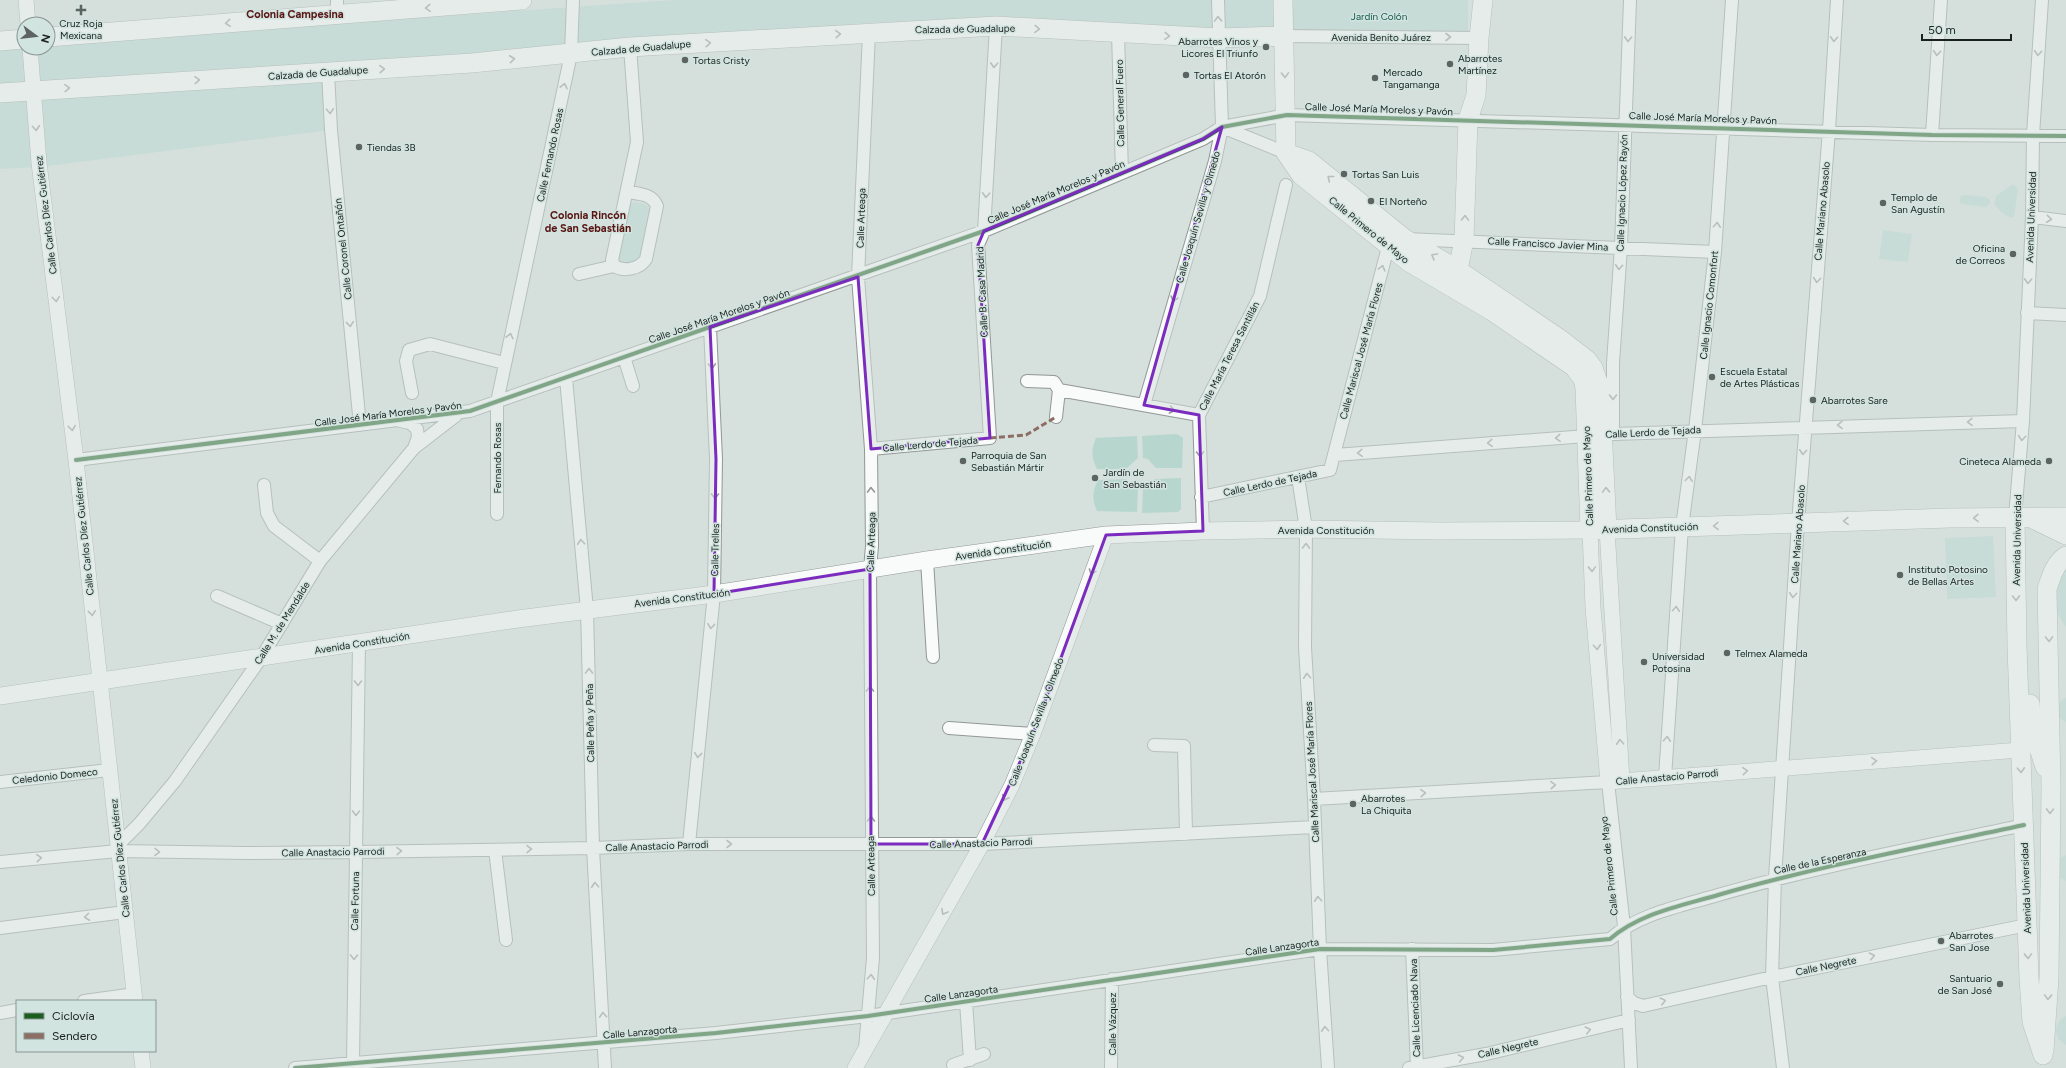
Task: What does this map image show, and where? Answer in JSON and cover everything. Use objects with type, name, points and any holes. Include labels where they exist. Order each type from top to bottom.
[{"type":"main road","points":[[56,36],[337,7],[522,0]]},
{"type":"main road","points":[[1283,0],[1286,153]]},
{"type":"main road","points":[[1454,278],[1464,240],[1468,120],[1476,95],[1483,0]]},
{"type":"main road","name":"Calzada de Guadalupe","points":[[0,93],[472,63],[571,54],[869,33],[996,26],[1219,38],[1283,36]]},
{"type":"main road","points":[[0,41],[16,40]]},
{"type":"main road","name":"Calle Primero de Mayo","points":[[1286,153],[1309,161],[1454,278],[1556,345],[1581,354],[1586,371],[1600,388],[1594,403],[1601,434],[1599,529]]},
{"type":"main road","name":"Calle Primero de Mayo","points":[[1286,153],[1301,175],[1388,247],[1409,262],[1454,278]]},
{"type":"main road","name":"Avenida Constitución","points":[[0,696],[588,610],[714,594],[927,560],[1106,535],[1203,530],[1306,529],[1440,531],[1599,529],[2066,517]]},
{"type":"main road","points":[[2023,518],[2066,535]]},
{"type":"main road","name":"Avenida Universidad","points":[[2023,518],[2017,647],[2020,750],[2032,1022],[2043,1062]]},
{"type":"main road","name":"Avenida Universidad","points":[[2043,1062],[2049,978],[2050,786],[2047,589],[2052,573],[2061,559],[2066,556]]},
{"type":"main road","points":[[2017,647],[2027,667],[2032,726],[2050,786]]},
{"type":"street","points":[[26,0],[27,16]]},
{"type":"street","name":"Calle Fernando Rosas","points":[[497,402],[504,363],[571,54],[573,0]]},
{"type":"street","name":"Calle Joaquín Sevilla y Olmedo","points":[[1144,405],[1215,161],[1222,127],[1218,0]]},
{"type":"street","name":"Calle Ignacio López Rayón","points":[[1601,434],[1613,363],[1621,247],[1624,124],[1630,0]]},
{"type":"street","name":"Calle Ignacio Comonfort","points":[[1665,777],[1682,527],[1716,252],[1732,0]]},
{"type":"street","name":"Calle Mariano Abasolo","points":[[1783,1068],[1772,977],[1775,878],[1805,426],[1829,130],[1836,0]]},
{"type":"street","points":[[1932,134],[1941,0]]},
{"type":"street","name":"Avenida Universidad","points":[[2023,518],[2023,420],[2032,217],[2033,135],[2042,0]]},
{"type":"street","name":"Calle B. Casa Madrid","points":[[990,438],[978,245],[984,231],[996,26]]},
{"type":"street","name":"Calle Arteaga","points":[[864,1051],[873,958],[870,569],[872,546],[871,449],[858,277],[869,33]]},
{"type":"street","name":"Calle General Fuero","points":[[1118,33],[1122,172]]},
{"type":"street","name":"Avenida Benito Juárez","points":[[1283,36],[1479,38]]},
{"type":"street","points":[[614,266],[612,260],[628,192],[637,142],[630,51]]},
{"type":"street","name":"Calle Carlos Díez Gutiérrez","points":[[31,56],[39,163],[76,460],[135,998]]},
{"type":"street","name":"Calle Coronel Ontañón","points":[[328,72],[331,130],[360,426]]},
{"type":"street","name":"Calle José María Morelos y Pavón","points":[[76,460],[360,426],[398,420],[458,414],[497,402],[858,277],[984,231],[1203,139],[1222,127],[1286,115],[1932,134],[2066,136]]},
{"type":"street","name":"Calle Primero de Mayo","points":[[1222,127],[1286,153]]},
{"type":"street","name":"Calle María Teresa Santillán","points":[[1203,530],[1200,415],[1260,296],[1286,185]]},
{"type":"street","points":[[579,274],[614,266],[618,268],[637,268],[642,265],[646,259],[657,206],[654,200],[650,197],[628,192]]},
{"type":"street","points":[[2032,217],[2066,221]]},
{"type":"street","points":[[1388,247],[1405,239]]},
{"type":"street","name":"Calle Francisco Javier Mina","points":[[1405,239],[1464,240],[1716,252]]},
{"type":"street","name":"Calle Mariscal José María Flores","points":[[1334,455],[1388,247]]},
{"type":"street","points":[[2027,313],[2066,315]]},
{"type":"street","name":"Calle Trelles","points":[[689,844],[714,594],[716,459],[710,327]]},
{"type":"street","points":[[412,393],[406,362],[410,350],[430,344],[504,363]]},
{"type":"street","points":[[624,357],[633,386]]},
{"type":"street","points":[[1586,371],[1613,363]]},
{"type":"street","name":"Calle Peña y Peña","points":[[566,378],[588,610],[593,848],[605,1068]]},
{"type":"street","points":[[1027,381],[1054,382],[1059,390],[1056,417]]},
{"type":"street","points":[[1059,390],[1200,415]]},
{"type":"street","name":"Fernando Rosas","points":[[497,402],[497,514]]},
{"type":"street","name":"Calle M. de Mendalde","points":[[119,848],[175,781],[261,658],[320,561],[414,448],[458,414]]},
{"type":"street","points":[[398,420],[410,423],[417,429],[418,436],[414,448]]},
{"type":"street","name":"Calle Lerdo de Tejada","points":[[1201,497],[1330,470],[1334,455],[1601,434],[1805,426],[2023,420]]},
{"type":"street","name":"Calle Lerdo de Tejada","points":[[871,449],[990,438]]},
{"type":"street","name":"Calle Mariscal José María Flores","points":[[1298,477],[1306,529],[1305,647],[1314,799],[1320,949],[1328,1068]]},
{"type":"street","points":[[264,485],[267,513],[274,526],[320,561]]},
{"type":"street","name":"Calle Primero de Mayo","points":[[1599,529],[1624,927],[1631,1068]]},
{"type":"street","name":"Calle Joaquín Sevilla y Olmedo","points":[[855,1068],[982,844],[1012,785],[1033,734],[1106,535]]},
{"type":"street","points":[[927,560],[933,657]]},
{"type":"street","points":[[217,596],[282,624]]},
{"type":"street","name":"Calle Fortuna","points":[[353,1063],[359,644]]},
{"type":"street","points":[[949,728],[1033,734]]},
{"type":"street","points":[[1154,745],[1184,746],[1186,834]]},
{"type":"street","name":"Calle Anastacio Parrodi","points":[[1314,799],[1615,781],[2020,750]]},
{"type":"street","name":"Celedonio Domeco","points":[[0,782],[110,770]]},
{"type":"street","name":"Calle de la Esperanza","points":[[1624,927],[1654,913],[1775,878],[2024,825]]},
{"type":"street","name":"Calle Anastacio Parrodi","points":[[0,862],[119,848],[246,853],[495,850],[689,844],[982,844],[1314,826]]},
{"type":"street","points":[[495,850],[506,940]]},
{"type":"street","points":[[0,928],[125,912]]},
{"type":"street","name":"Calle Negrete","points":[[1628,997],[1634,1003],[1643,1006],[1772,977],[2027,925]]},
{"type":"street","name":"Calle Lanzagorta","points":[[295,1068],[604,1043],[868,1016],[1320,949],[1493,950],[1610,939],[1624,927]]},
{"type":"street","name":"Calle Licenciado Nava","points":[[1412,949],[1414,1068]]},
{"type":"street","name":"Calle Vázquez","points":[[1111,1068],[1112,979]]},
{"type":"street","points":[[101,1000],[135,998]]},
{"type":"street","points":[[966,1002],[970,1060]]},
{"type":"street","points":[[0,1013],[16,1010]]},
{"type":"street","name":"Calle Negrete","points":[[1414,1068],[1486,1054],[1629,1020]]},
{"type":"street","points":[[141,1052],[143,1068]]},
{"type":"street","points":[[953,1065],[984,1054]]},
{"type":"highlighted area","points":[[1222,127],[1144,405],[1199,415],[1203,531],[1106,535],[1033,734],[982,844],[871,844],[870,569],[714,594],[716,459],[710,327],[858,277],[871,449],[990,438],[978,245],[984,231],[1203,139]]},
{"type":"green space","points":[[673,0],[1280,0],[1281,30],[1219,35],[997,19],[867,23],[341,68],[328,72],[331,130],[40,167],[0,169],[0,48],[16,48],[16,56],[56,56],[56,43]]},
{"type":"green space","name":"Jardín Colón","points":[[1290,0],[1468,0],[1468,32],[1290,31]]},
{"type":"green space","points":[[2013,184],[2018,189],[2014,217],[2011,218],[2002,213],[1994,204],[1996,196]]},
{"type":"green space","points":[[1961,196],[1986,197],[1990,200],[1990,203],[1986,207],[1961,204],[1959,200]]},
{"type":"green space","points":[[636,202],[648,206],[652,213],[639,263],[621,264],[618,259],[628,210],[632,203]]},
{"type":"green space","points":[[1883,230],[1912,234],[1908,262],[1879,259]]},
{"type":"green space","points":[[1177,434],[1183,438],[1182,468],[1156,468],[1148,459],[1143,458],[1142,436]]},
{"type":"green space","points":[[1137,436],[1138,458],[1126,469],[1097,469],[1092,454],[1096,438]]},
{"type":"green space","points":[[1181,478],[1181,509],[1178,512],[1142,513],[1143,488],[1155,479]]},
{"type":"green space","points":[[1126,479],[1133,486],[1138,488],[1137,512],[1097,511],[1093,496],[1098,480]]},
{"type":"green space","points":[[1993,536],[1996,597],[1947,599],[1945,538]]},
{"type":"green space","points":[[2066,563],[2066,627],[2056,610],[2054,595],[2061,572]]},
{"type":"green space","points":[[2066,698],[2066,722],[2059,717],[2057,710],[2059,703]]},
{"type":"green space","points":[[2066,855],[2066,881],[2059,878],[2059,859]]},
{"type":"green space","points":[[2066,1016],[2066,1045],[2058,1039],[2056,1029],[2060,1020]]},
{"type":"marked path","points":[[990,438],[1026,435],[1056,417]]},
{"type":"cycle path","points":[[76,460],[470,411],[984,231],[1203,139],[1222,127],[1287,115],[1932,135],[2066,136]]},
{"type":"cycle path","points":[[295,1068],[716,1033],[868,1016],[1320,949],[1493,950],[1610,939],[1634,923],[1661,911],[1718,895],[1832,866],[2024,825]]},
{"type":"place","name":"Cruz Roja Mexicana","points":[[81,10]]},
{"type":"place","name":"Abarrotes Vinos y Licores El Triunfo","points":[[1266,47]]},
{"type":"place","name":"Tortas Cristy","points":[[685,60]]},
{"type":"place","name":"Abarrotes Martínez","points":[[1450,64]]},
{"type":"place","name":"Tortas El Atorón","points":[[1186,75]]},
{"type":"place","name":"Mercado Tangamanga","points":[[1375,78]]},
{"type":"place","name":"Tiendas 3B","points":[[359,147]]},
{"type":"place","name":"Tortas San Luis","points":[[1344,174]]},
{"type":"place","name":"El Norteño","points":[[1371,201]]},
{"type":"place","name":"Templo de San Agustín","points":[[1883,203]]},
{"type":"place","name":"Oficina de Correos","points":[[2013,254]]},
{"type":"place","name":"Escuela Estatal de Artes Plásticas","points":[[1712,377]]},
{"type":"place","name":"Abarrotes Sare","points":[[1813,400]]},
{"type":"place","name":"Parroquia de San Sebastián Mártir","points":[[963,461]]},
{"type":"place","name":"Cineteca Alameda","points":[[2049,461]]},
{"type":"place","name":"Jardín de San Sebastián","points":[[1095,478]]},
{"type":"place","name":"Instituto Potosino de Bellas Artes","points":[[1900,575]]},
{"type":"place","name":"Telmex Alameda","points":[[1727,653]]},
{"type":"place","name":"Universidad Potosina","points":[[1644,662]]},
{"type":"place","name":"Abarrotes La Chiquita","points":[[1353,804]]},
{"type":"place","name":"Abarrotes San Jose","points":[[1941,941]]},
{"type":"place","name":"Santuario de San José","points":[[2000,984]]},
{"type":"district","name":"Colonia Campesina","points":[[295,14]]},
{"type":"district","name":"Colonia Rincón de San Sebastián","points":[[588,221]]}]
